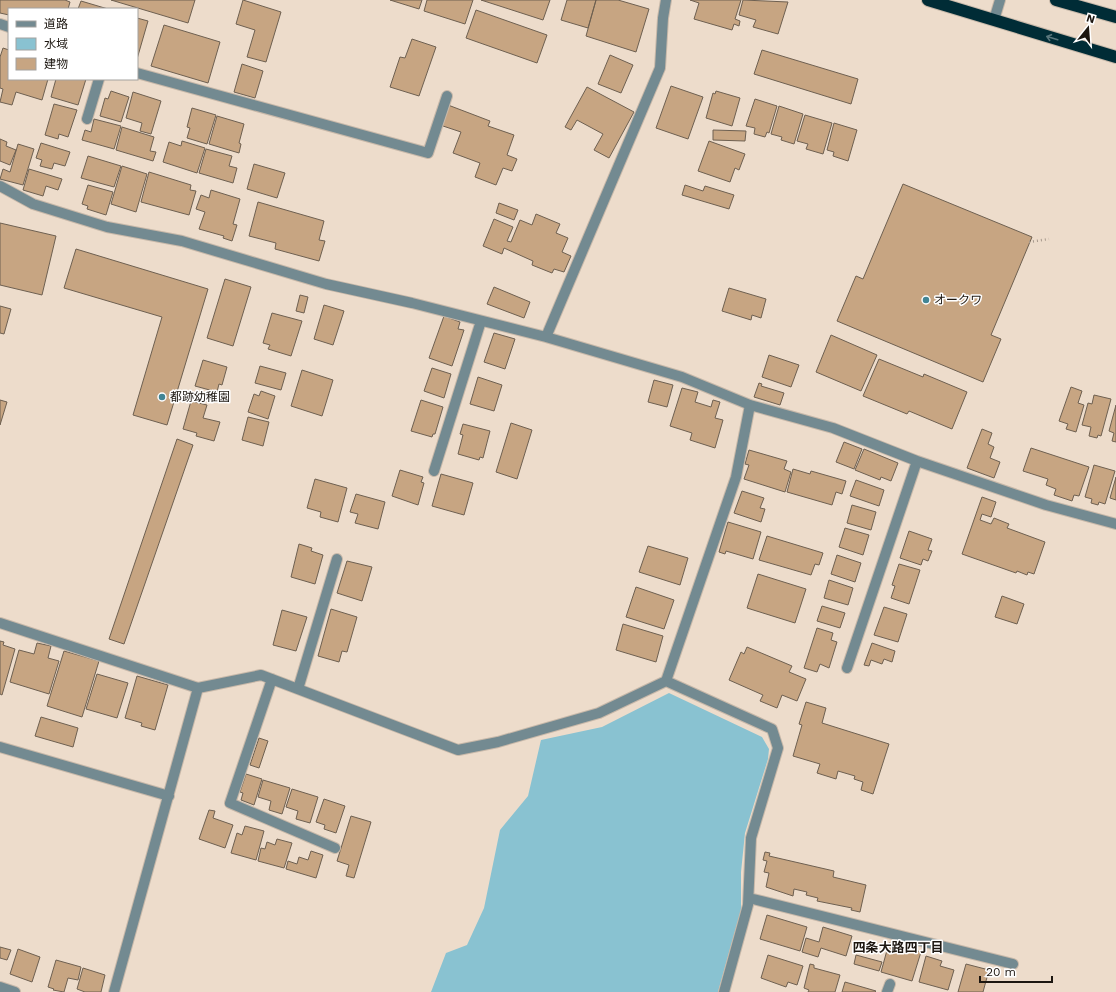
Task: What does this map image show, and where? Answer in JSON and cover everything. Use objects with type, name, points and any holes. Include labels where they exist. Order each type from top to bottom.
[{"type":"highway","points":[[928,0],[1116,57]]},
{"type":"highway","points":[[1056,0],[1116,18]]},
{"type":"street","points":[[546,337],[660,68],[662,18],[666,0]]},
{"type":"street","points":[[994,20],[1000,0]]},
{"type":"street","points":[[138,73],[428,153],[448,96]]},
{"type":"street","points":[[86,119],[99,80]]},
{"type":"street","points":[[0,186],[34,204],[106,227],[182,241],[326,284],[546,337],[682,377],[750,405],[833,428],[917,461],[1046,505],[1116,524]]},
{"type":"street","points":[[434,471],[481,321]]},
{"type":"street","points":[[0,623],[198,688],[261,675],[458,750],[498,742],[599,713],[666,681],[736,477],[750,405]]},
{"type":"street","points":[[846,668],[917,461]]},
{"type":"street","points":[[298,689],[337,559]]},
{"type":"street","points":[[272,679],[230,803],[335,848]]},
{"type":"street","points":[[666,681],[772,729],[778,748],[751,838],[749,898],[724,992]]},
{"type":"street","points":[[114,992],[198,688]]},
{"type":"street","points":[[0,747],[169,796]]},
{"type":"street","points":[[749,898],[1013,964]]},
{"type":"street","points":[[0,987],[15,992]]},
{"type":"path","points":[[1030,242],[1049,240]]},
{"type":"water","points":[[669,693],[762,737],[769,749],[768,759],[745,833],[741,872],[741,910],[718,992],[431,992],[446,953],[467,945],[484,908],[500,830],[528,796],[541,740],[602,727]]},
{"type":"building","points":[[0,0],[65,0],[70,2],[68,8],[8,8],[8,15],[0,13]]},
{"type":"building","points":[[111,0],[195,0],[188,23]]},
{"type":"building","points":[[243,0],[281,12],[266,62],[247,57],[255,30],[236,24]]},
{"type":"building","points":[[390,0],[422,0],[419,9]]},
{"type":"building","points":[[427,0],[473,0],[465,24],[424,11]]},
{"type":"building","points":[[481,0],[550,0],[543,20]]},
{"type":"building","points":[[567,0],[596,0],[588,28],[561,20]]},
{"type":"building","points":[[596,0],[618,0],[649,9],[636,52],[586,36]]},
{"type":"building","points":[[690,0],[741,0],[735,19],[740,21],[739,26],[734,24],[732,30],[694,19],[699,3]]},
{"type":"building","points":[[743,0],[788,2],[778,34],[753,27],[756,20],[739,15]]},
{"type":"building","points":[[81,1],[105,8],[78,8]]},
{"type":"building","points":[[476,10],[547,35],[537,63],[466,38]]},
{"type":"building","points":[[138,18],[148,21],[138,56]]},
{"type":"building","points":[[164,25],[220,42],[208,83],[151,66]]},
{"type":"building","points":[[412,39],[436,47],[419,96],[390,87],[400,57],[405,58]]},
{"type":"building","points":[[3,48],[8,50],[8,80],[48,80],[42,100],[16,92],[12,105],[0,102],[3,89],[0,88],[0,57]]},
{"type":"building","points":[[762,50],[858,79],[851,104],[754,74]]},
{"type":"building","points":[[610,55],[633,65],[621,93],[598,84]]},
{"type":"building","points":[[242,64],[263,71],[255,98],[234,92]]},
{"type":"building","points":[[56,80],[86,80],[78,105],[51,97]]},
{"type":"building","points":[[671,86],[703,97],[688,139],[656,128]]},
{"type":"building","points":[[587,87],[634,112],[609,158],[594,150],[603,134],[577,120],[571,130],[565,127]]},
{"type":"building","points":[[111,91],[129,97],[121,122],[100,116],[105,98],[108,99]]},
{"type":"building","points":[[716,91],[740,98],[732,126],[706,118],[713,93],[715,94]]},
{"type":"building","points":[[133,92],[161,101],[151,134],[140,131],[142,123],[126,118]]},
{"type":"building","points":[[755,99],[777,106],[769,133],[767,132],[765,137],[754,134],[755,128],[746,126]]},
{"type":"building","points":[[54,104],[77,110],[68,137],[59,134],[58,139],[45,135]]},
{"type":"building","points":[[448,105],[490,121],[488,126],[514,135],[507,155],[517,159],[512,171],[503,168],[496,185],[475,177],[480,163],[453,153],[461,132],[440,125]]},
{"type":"building","points":[[779,106],[803,114],[794,144],[781,140],[782,137],[771,134]]},
{"type":"building","points":[[192,108],[216,115],[207,144],[187,138],[190,128],[187,127]]},
{"type":"building","points":[[805,115],[832,123],[823,154],[806,149],[808,144],[797,141]]},
{"type":"building","points":[[217,116],[244,124],[239,143],[241,144],[239,153],[209,144]]},
{"type":"building","points":[[94,119],[121,126],[114,149],[82,140],[85,130],[91,132]]},
{"type":"building","points":[[834,123],[857,130],[848,161],[833,156],[834,152],[827,150]]},
{"type":"building","points":[[122,127],[154,137],[150,151],[156,152],[153,161],[116,150]]},
{"type":"building","points":[[713,130],[746,131],[745,141],[713,140]]},
{"type":"building","points":[[0,139],[7,142],[6,146],[16,150],[10,165],[0,161]]},
{"type":"building","points":[[182,141],[205,148],[197,173],[163,162],[169,142],[181,146]]},
{"type":"building","points":[[709,141],[745,154],[739,170],[735,168],[730,182],[698,171]]},
{"type":"building","points":[[41,143],[70,152],[65,166],[54,163],[52,169],[40,166],[42,160],[36,158]]},
{"type":"building","points":[[18,144],[34,149],[23,185],[0,179],[3,169],[10,172]]},
{"type":"building","points":[[206,149],[232,156],[229,166],[237,168],[233,183],[199,173]]},
{"type":"building","points":[[88,156],[121,166],[114,187],[81,178]]},
{"type":"building","points":[[254,164],[285,173],[277,198],[247,189]]},
{"type":"building","points":[[122,166],[147,174],[136,212],[111,204]]},
{"type":"building","points":[[29,169],[62,179],[58,190],[46,186],[43,196],[23,190]]},
{"type":"building","points":[[149,172],[191,185],[190,190],[196,191],[189,215],[141,202]]},
{"type":"building","name":"オークワ","points":[[903,184],[1032,237],[991,335],[1001,339],[983,382],[837,321],[856,276],[863,279]]},
{"type":"building","points":[[88,185],[113,192],[106,215],[87,209],[88,206],[82,204]]},
{"type":"building","points":[[685,185],[703,191],[705,186],[734,195],[729,209],[682,195]]},
{"type":"building","points":[[211,190],[240,199],[233,224],[237,225],[232,241],[223,238],[224,236],[199,229],[205,212],[196,209],[201,195],[209,198]]},
{"type":"building","points":[[258,202],[324,221],[319,240],[325,241],[319,261],[275,249],[276,243],[249,236]]},
{"type":"building","points":[[499,203],[518,210],[514,220],[496,213]]},
{"type":"building","points":[[536,214],[560,224],[556,233],[568,238],[562,252],[571,256],[564,272],[554,269],[552,273],[532,265],[533,261],[504,248],[502,254],[483,246],[494,219],[513,227],[507,241],[511,242],[520,220],[532,225]]},
{"type":"building","points":[[0,223],[56,236],[42,295],[0,285]]},
{"type":"building","points":[[76,249],[208,289],[167,425],[133,415],[162,317],[64,288]]},
{"type":"building","points":[[225,279],[251,287],[233,346],[207,338]]},
{"type":"building","points":[[494,287],[530,302],[524,318],[487,304]]},
{"type":"building","points":[[729,288],[766,299],[761,318],[752,315],[751,320],[722,311]]},
{"type":"building","points":[[300,295],[308,297],[304,313],[296,311]]},
{"type":"building","points":[[324,305],[344,311],[333,345],[314,339]]},
{"type":"building","points":[[0,306],[11,309],[4,334],[0,333]]},
{"type":"building","points":[[272,313],[302,321],[291,356],[268,349],[270,345],[263,343]]},
{"type":"building","points":[[444,316],[460,322],[458,329],[464,330],[452,366],[429,358]]},
{"type":"building","points":[[494,333],[515,339],[505,369],[484,362]]},
{"type":"building","points":[[831,335],[877,355],[861,391],[816,372]]},
{"type":"building","points":[[769,355],[799,365],[791,387],[762,377]]},
{"type":"building","points":[[879,359],[923,377],[924,374],[967,392],[952,429],[909,411],[907,414],[863,396]]},
{"type":"building","points":[[203,360],[227,367],[222,385],[219,384],[217,392],[195,386]]},
{"type":"building","points":[[260,366],[286,373],[281,390],[255,383]]},
{"type":"building","points":[[432,368],[451,374],[444,398],[424,391]]},
{"type":"building","points":[[302,370],[333,380],[322,416],[291,406]]},
{"type":"building","points":[[478,377],[502,385],[494,411],[470,404]]},
{"type":"building","points":[[654,380],[673,385],[667,407],[648,402]]},
{"type":"building","points":[[759,383],[762,384],[761,386],[784,393],[780,405],[754,397]]},
{"type":"building","points":[[1071,387],[1082,391],[1078,403],[1084,405],[1076,432],[1066,429],[1068,424],[1059,421]]},
{"type":"building","points":[[682,388],[698,392],[695,402],[711,407],[713,400],[720,402],[715,418],[723,420],[715,448],[690,440],[692,433],[670,426]]},
{"type":"building","points":[[261,391],[275,396],[268,419],[248,412],[254,394],[259,396]]},
{"type":"building","points":[[1094,395],[1111,399],[1101,436],[1098,435],[1097,438],[1089,436],[1091,427],[1082,425],[1088,403],[1092,404]]},
{"type":"building","points":[[0,400],[7,402],[0,425]]},
{"type":"building","points":[[421,400],[443,407],[435,434],[433,434],[432,437],[411,431]]},
{"type":"building","points":[[191,401],[207,405],[203,418],[220,422],[214,441],[196,436],[197,433],[183,429]]},
{"type":"building","points":[[1116,405],[1116,442],[1112,441],[1114,433],[1109,431]]},
{"type":"building","points":[[248,417],[269,422],[263,446],[242,440]]},
{"type":"building","points":[[511,423],[532,430],[517,479],[496,472]]},
{"type":"building","points":[[463,424],[490,431],[483,458],[480,457],[479,460],[458,454],[463,435],[460,434]]},
{"type":"building","points":[[982,429],[992,433],[988,444],[994,447],[990,458],[1000,462],[994,478],[967,468]]},
{"type":"building","points":[[177,439],[193,445],[124,644],[109,639]]},
{"type":"building","points":[[844,442],[862,449],[854,469],[836,462]]},
{"type":"building","points":[[1031,448],[1089,467],[1079,496],[1074,495],[1072,501],[1054,495],[1056,489],[1046,485],[1048,479],[1023,471]]},
{"type":"building","points":[[864,449],[898,463],[891,481],[881,477],[880,480],[855,470]]},
{"type":"building","points":[[749,450],[787,461],[784,469],[791,472],[785,492],[744,479],[749,465],[745,464]]},
{"type":"building","points":[[1094,465],[1115,471],[1105,504],[1099,502],[1098,505],[1091,503],[1092,499],[1085,497]]},
{"type":"building","points":[[793,469],[810,474],[811,471],[846,481],[842,494],[836,492],[832,505],[787,492]]},
{"type":"building","points":[[400,470],[423,477],[421,482],[424,483],[418,505],[392,496]]},
{"type":"building","points":[[441,474],[473,483],[464,515],[432,506]]},
{"type":"building","points":[[1116,477],[1116,500],[1110,498]]},
{"type":"building","points":[[315,479],[347,488],[338,522],[320,517],[321,512],[307,508]]},
{"type":"building","points":[[856,480],[884,490],[879,506],[850,496]]},
{"type":"building","points":[[742,491],[764,498],[760,508],[765,509],[761,522],[734,513]]},
{"type":"building","points":[[356,494],[385,502],[378,529],[355,523],[358,514],[350,512]]},
{"type":"building","points":[[982,497],[996,502],[991,517],[982,514],[980,520],[991,524],[994,518],[1009,524],[1007,528],[1045,542],[1034,574],[1028,572],[1027,575],[1017,571],[1016,573],[962,554]]},
{"type":"building","points":[[852,505],[876,512],[871,530],[847,523]]},
{"type":"building","points":[[728,522],[761,532],[753,559],[726,551],[725,554],[719,552]]},
{"type":"building","points":[[845,528],[869,535],[863,555],[839,547]]},
{"type":"building","points":[[909,531],[932,539],[928,550],[932,551],[928,561],[923,559],[921,565],[900,558]]},
{"type":"building","points":[[767,536],[823,553],[819,565],[815,564],[811,575],[759,560]]},
{"type":"building","points":[[299,544],[312,548],[311,551],[323,555],[315,584],[291,577]]},
{"type":"building","points":[[648,546],[688,558],[680,585],[639,572]]},
{"type":"building","points":[[837,555],[861,563],[855,582],[831,574]]},
{"type":"building","points":[[347,561],[372,567],[362,601],[337,593]]},
{"type":"building","points":[[899,564],[920,570],[909,604],[891,598],[895,586],[892,585]]},
{"type":"building","points":[[758,574],[806,589],[795,623],[747,608]]},
{"type":"building","points":[[829,580],[853,588],[848,605],[824,598]]},
{"type":"building","points":[[636,587],[674,600],[664,629],[626,617]]},
{"type":"building","points":[[1002,596],[1024,604],[1017,624],[995,617]]},
{"type":"building","points":[[822,606],[845,613],[840,628],[817,621]]},
{"type":"building","points":[[884,607],[907,614],[898,642],[874,635]]},
{"type":"building","points":[[331,609],[357,617],[347,652],[342,651],[339,662],[318,656]]},
{"type":"building","points":[[282,610],[307,617],[296,651],[273,645]]},
{"type":"building","points":[[623,624],[663,636],[656,662],[616,650]]},
{"type":"building","points":[[817,628],[833,633],[831,640],[837,642],[829,668],[820,664],[817,672],[804,668]]},
{"type":"building","points":[[0,641],[4,642],[3,645],[15,649],[2,695],[0,694]]},
{"type":"building","points":[[37,643],[51,646],[48,658],[59,661],[49,694],[10,682],[19,650],[34,654]]},
{"type":"building","points":[[872,643],[895,651],[892,662],[884,659],[882,664],[871,660],[869,666],[864,665]]},
{"type":"building","points":[[747,647],[792,666],[789,672],[806,679],[797,701],[782,695],[777,708],[760,701],[763,695],[729,680],[741,652],[744,654]]},
{"type":"building","points":[[64,651],[99,661],[82,717],[47,706]]},
{"type":"building","points":[[97,674],[128,683],[117,718],[86,709]]},
{"type":"building","points":[[137,676],[168,685],[155,730],[141,726],[142,723],[125,718]]},
{"type":"building","points":[[806,702],[826,708],[822,723],[889,744],[873,794],[861,790],[863,782],[854,779],[855,776],[838,771],[836,779],[817,773],[820,764],[793,756],[802,725],[799,724]]},
{"type":"building","points":[[41,717],[78,728],[73,747],[35,736]]},
{"type":"building","points":[[259,738],[268,741],[259,768],[250,765]]},
{"type":"building","points":[[246,774],[262,779],[254,805],[241,800],[243,793],[240,792]]},
{"type":"building","points":[[263,780],[290,788],[282,814],[269,810],[271,801],[258,797]]},
{"type":"building","points":[[292,789],[318,797],[310,823],[296,819],[298,811],[286,807]]},
{"type":"building","points":[[324,799],[345,806],[336,833],[324,829],[325,825],[316,822]]},
{"type":"building","points":[[209,810],[215,811],[213,818],[233,825],[225,848],[199,839]]},
{"type":"building","points":[[351,816],[371,822],[354,878],[346,876],[349,865],[337,861]]},
{"type":"building","points":[[245,826],[264,831],[256,860],[231,853],[237,833],[242,835]]},
{"type":"building","points":[[277,839],[292,843],[284,868],[258,861],[261,848],[265,849],[267,842],[275,845]]},
{"type":"building","points":[[311,851],[323,855],[316,878],[286,869],[288,861],[297,864],[299,857],[308,860]]},
{"type":"building","points":[[765,852],[770,853],[769,856],[834,871],[833,877],[866,885],[860,912],[851,910],[852,908],[817,901],[818,898],[806,895],[807,892],[794,889],[793,896],[766,887],[769,873],[764,872],[767,861],[763,860]]},
{"type":"building","points":[[767,915],[807,927],[800,951],[760,939]]},
{"type":"building","points":[[823,927],[852,936],[846,956],[821,948],[818,957],[802,952],[806,938],[819,942]]},
{"type":"building","points":[[889,943],[921,952],[912,981],[881,972]]},
{"type":"building","points":[[0,947],[11,950],[7,960],[0,958]]},
{"type":"building","points":[[18,949],[40,957],[32,982],[10,974]]},
{"type":"building","points":[[768,955],[803,966],[797,985],[788,982],[786,987],[761,978]]},
{"type":"building","points":[[856,955],[882,962],[879,971],[854,964]]},
{"type":"building","points":[[926,956],[942,961],[940,966],[954,970],[948,990],[919,982]]},
{"type":"building","points":[[56,960],[81,967],[78,980],[68,978],[64,992],[53,990],[54,989],[48,987]]},
{"type":"building","points":[[810,964],[814,965],[814,968],[840,975],[835,992],[808,992],[809,990],[804,988]]},
{"type":"building","points":[[966,964],[989,970],[983,992],[958,992]]},
{"type":"building","points":[[83,968],[105,975],[101,992],[85,992],[77,989]]},
{"type":"building","points":[[845,982],[876,991],[842,992]]},
{"type":"place","name":"オークワ","points":[[926,300]]},
{"type":"place","name":"都跡幼稚園","points":[[162,397]]},
{"type":"district","name":"四条大路四丁目","points":[[898,947]]}]
